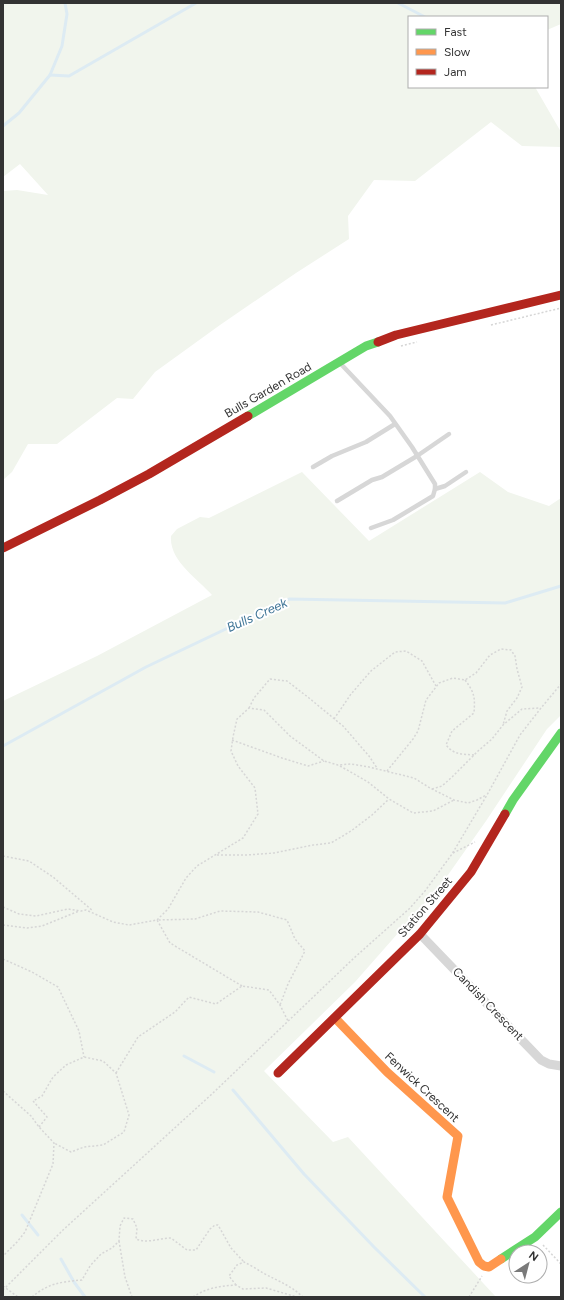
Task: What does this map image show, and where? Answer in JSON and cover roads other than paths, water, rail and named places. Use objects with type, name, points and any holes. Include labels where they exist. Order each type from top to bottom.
[{"type":"street","name":"Bulls Garden Road","points":[[3,548],[149,474],[366,346],[396,335],[561,295]]},
{"type":"street","name":"Station Street","points":[[278,1073],[420,934],[470,872],[513,800],[561,733]]},
{"type":"street","name":"Candish Crescent","points":[[420,934],[541,1060],[550,1064],[561,1066]]},
{"type":"street","name":"Fenwick Crescent","points":[[335,1018],[387,1072],[458,1136],[447,1197],[480,1262],[484,1266],[489,1267],[535,1237],[561,1212]]},
{"type":"lane","points":[[339,362],[376,400],[395,424],[417,456],[434,484],[435,489],[433,496],[406,513],[393,520],[371,528]]},
{"type":"lane","points":[[314,467],[332,456],[366,442],[395,424]]},
{"type":"lane","points":[[337,501],[372,480],[382,478],[449,434]]},
{"type":"lane","points":[[435,489],[445,486],[466,472]]},
{"type":"waterway","points":[[3,126],[19,113],[50,75],[62,46],[67,14],[65,3]]},
{"type":"waterway","points":[[50,75],[69,76],[196,3]]},
{"type":"waterway","points":[[398,3],[423,16]]},
{"type":"waterway","name":"Bulls Creek","points":[[3,746],[146,667],[289,599],[505,603],[561,586]]},
{"type":"waterway","points":[[184,1056],[214,1072]]},
{"type":"waterway","points":[[233,1090],[304,1174],[374,1247],[425,1297]]},
{"type":"waterway","points":[[22,1215],[38,1235]]},
{"type":"waterway","points":[[61,1259],[74,1282],[85,1297]]}]
